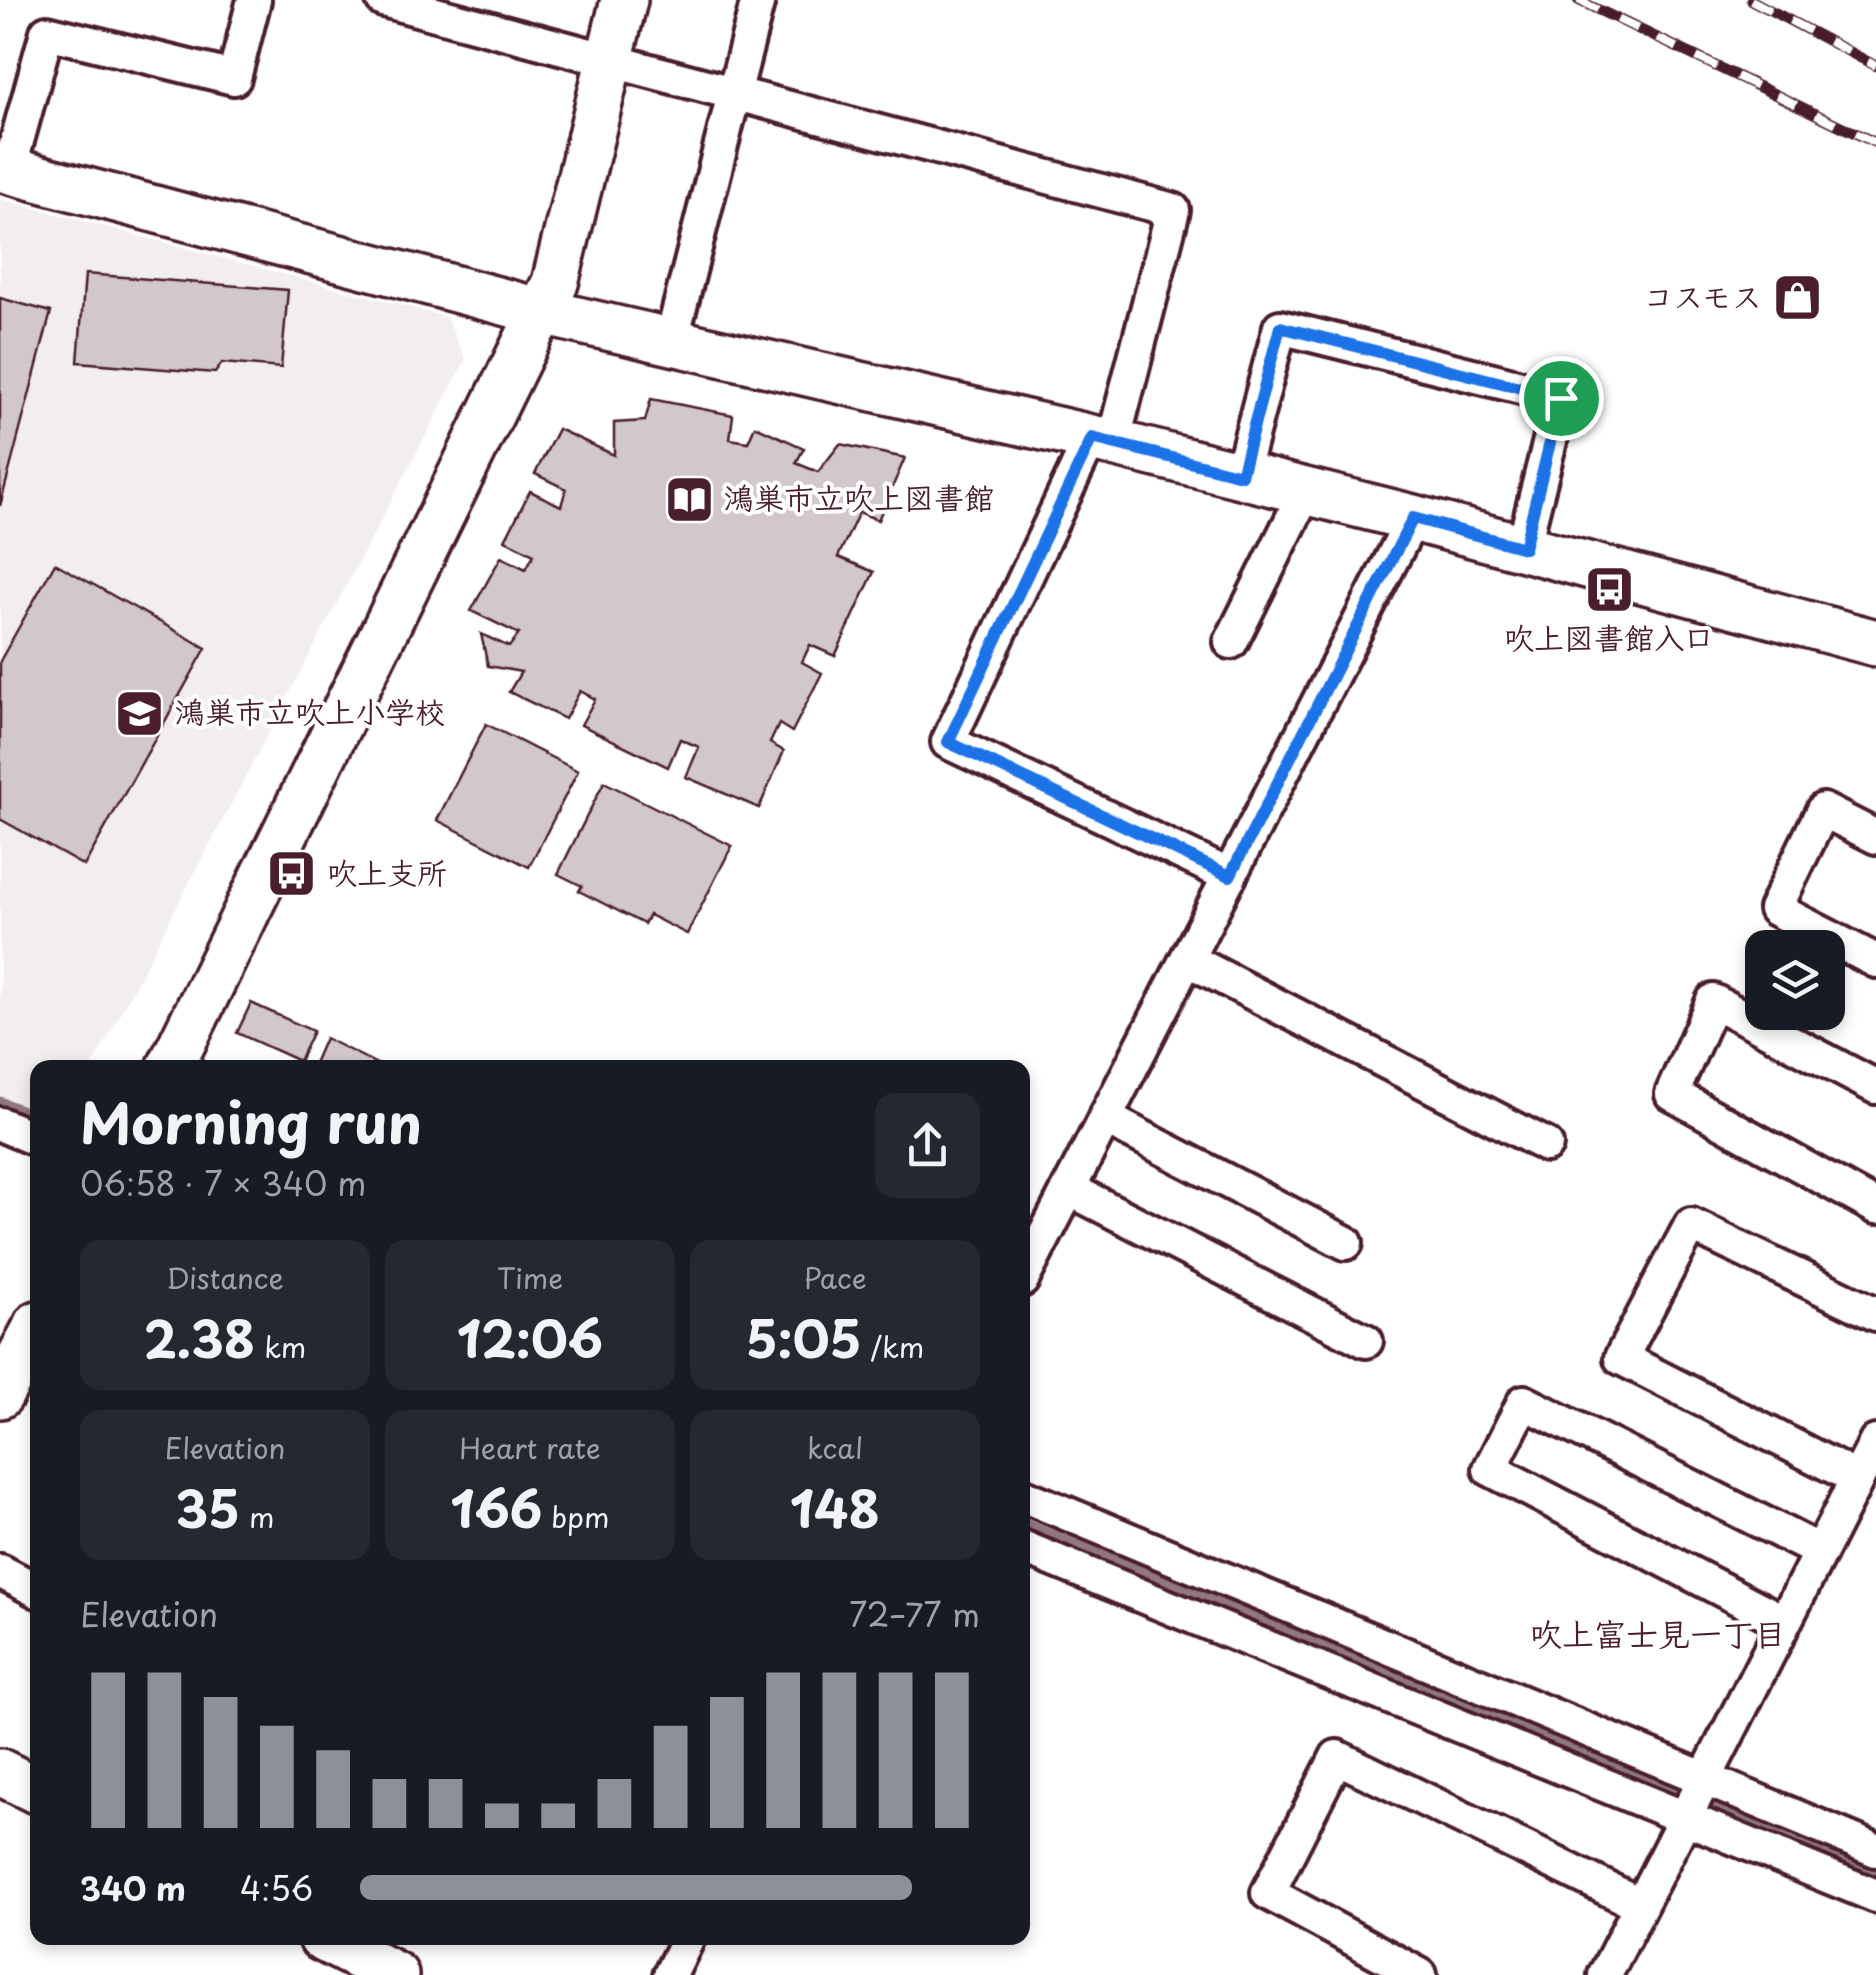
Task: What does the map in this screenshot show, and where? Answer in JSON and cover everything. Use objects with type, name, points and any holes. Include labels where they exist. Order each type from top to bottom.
[{"type":"street","points":[[254,0],[234,78],[47,32],[5,169],[542,312],[1102,440],[1413,518],[1876,643]]},
{"type":"street","points":[[383,0],[1172,210],[1102,440],[948,742],[1230,876]]},
{"type":"street","points":[[174,1060],[555,283],[624,0]]},
{"type":"street","points":[[671,342],[758,0]]},
{"type":"street","points":[[1241,475],[1280,327],[1561,398],[1524,548]]},
{"type":"street","points":[[1230,642],[1306,491]]},
{"type":"street","points":[[1030,1261],[1413,518]]},
{"type":"street","points":[[1876,838],[1823,810],[1775,909],[1876,962]]},
{"type":"street","points":[[1187,959],[1546,1145]]},
{"type":"street","points":[[1876,1087],[1713,1001],[1672,1094],[1876,1207]]},
{"type":"street","points":[[1106,1118],[1346,1243]]},
{"type":"street","points":[[0,1124],[30,1137]]},
{"type":"street","points":[[1070,1190],[1366,1340]]},
{"type":"street","points":[[1856,1478],[1620,1358],[1691,1224],[1876,1314]]},
{"type":"street","points":[[1,1392],[30,1339]]},
{"type":"street","points":[[1784,1622],[1490,1470],[1524,1402],[1819,1551]]},
{"type":"street","points":[[1604,1975],[1876,1442]]},
{"type":"street","points":[[1030,1498],[1876,1850]]},
{"type":"street","points":[[1030,1550],[1876,1896]]},
{"type":"street","points":[[0,1571],[30,1586]]},
{"type":"street","points":[[1420,1975],[1268,1892],[1337,1757],[1639,1904]]},
{"type":"street","points":[[0,1772],[30,1787]]},
{"type":"street","points":[[336,1945],[395,1975]]},
{"type":"street","points":[[670,1975],[685,1945]]},
{"type":"shaded area","name":"鴻巣市立吹上小学校","points":[[0,199],[446,317],[466,359],[96,1060],[30,1060],[30,1122],[0,1109]]},
{"type":"building","points":[[85,274],[288,290],[281,368],[222,363],[215,373],[78,362]]},
{"type":"building","points":[[0,298],[51,312],[0,506]]},
{"type":"building","points":[[651,399],[733,415],[730,439],[748,442],[755,426],[804,448],[796,463],[818,472],[840,444],[905,458],[878,520],[859,512],[838,557],[874,572],[835,656],[810,645],[802,662],[822,673],[792,732],[779,724],[770,743],[784,751],[759,808],[686,777],[699,747],[680,739],[668,767],[581,725],[595,699],[580,691],[565,719],[509,692],[521,672],[488,666],[481,634],[509,647],[519,634],[471,611],[501,557],[526,569],[534,554],[505,540],[530,491],[561,506],[566,489],[535,474],[558,429],[614,455],[614,423],[645,421]]},
{"type":"building","points":[[55,563],[206,648],[84,866],[0,819],[0,661]]},
{"type":"building","points":[[486,724],[578,771],[529,867],[437,820]]},
{"type":"building","points":[[604,782],[732,846],[687,934],[649,915],[644,924],[579,891],[582,886],[558,874]]},
{"type":"building","points":[[251,1003],[313,1031],[299,1060],[237,1033]]},
{"type":"building","points":[[325,1038],[369,1060],[315,1060]]},
{"type":"waterway","points":[[0,1102],[30,1114]]},
{"type":"waterway","points":[[1030,1526],[1675,1790]]},
{"type":"waterway","points":[[1713,1805],[1876,1870]]},
{"type":"railway","points":[[1578,0],[1876,143]]},
{"type":"railway","points":[[1751,0],[1876,66]]},
{"type":"place","name":"コスモス","points":[[1797,298]]},
{"type":"place","name":"鴻巣市立吹上図書館","points":[[689,499]]},
{"type":"place","name":"吹上図書館入口","points":[[1609,590]]},
{"type":"place","name":"鴻巣市立吹上小学校","points":[[140,713]]},
{"type":"place","name":"吹上支所","points":[[292,874]]},
{"type":"district","name":"吹上富士見一丁目","points":[[1658,1635]]},
{"type":"route","points":[[1280,327],[1561,398],[1524,548],[1413,518],[1230,876],[948,742],[1092,438],[1241,475],[1280,327]]}]
